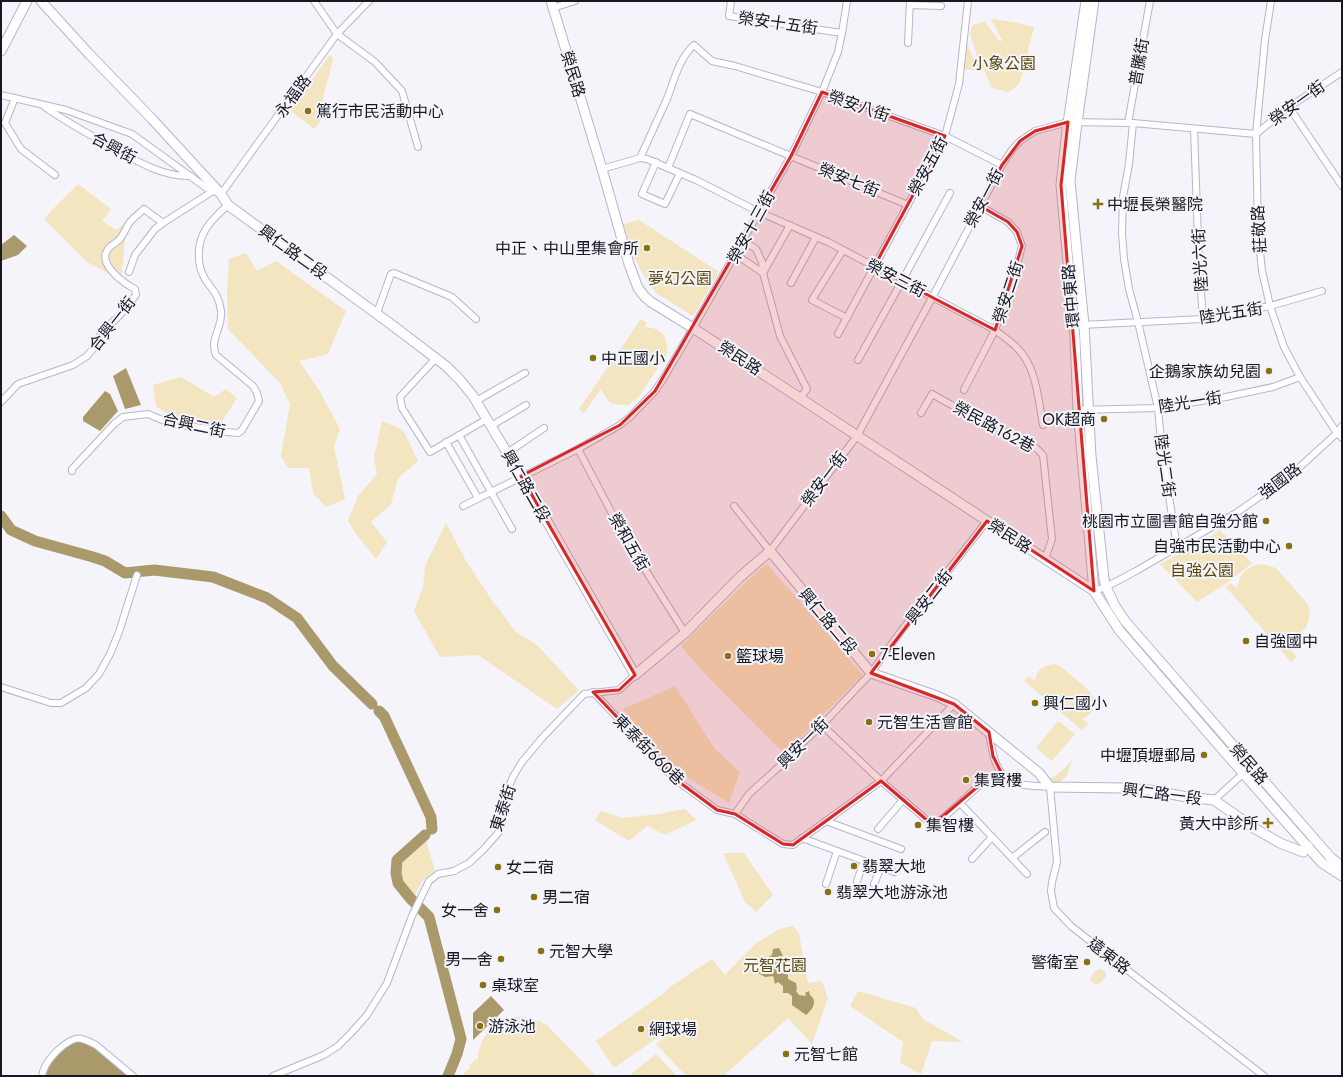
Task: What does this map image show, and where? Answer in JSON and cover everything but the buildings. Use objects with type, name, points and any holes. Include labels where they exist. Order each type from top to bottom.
[{"type":"street","points":[[1,51],[26,1]]},
{"type":"street","name":"興仁路二段","points":[[41,1],[90,55],[152,119],[228,205],[436,358],[460,380],[476,401],[489,422],[635,675]]},
{"type":"street","points":[[314,1],[337,34],[374,62],[402,91],[418,147]]},
{"type":"street","name":"永福路","points":[[217,192],[337,34],[369,1]]},
{"type":"street","points":[[552,5],[575,1]]},
{"type":"street","name":"榮安十五街","points":[[731,1],[729,16],[842,33]]},
{"type":"street","name":"榮安十三街","points":[[463,506],[578,448],[620,424],[631,416],[655,391],[693,328],[791,156],[822,92],[838,52],[847,1]]},
{"type":"street","name":"榮安五街","points":[[838,334],[927,172],[945,136],[959,84],[968,1]]},
{"type":"street","name":"環中東路","points":[[1086,1],[1072,122],[1070,181],[1084,325],[1091,456],[1097,519],[1106,587]]},
{"type":"street","name":"環中東路","points":[[1094,1],[1061,185],[1074,326],[1078,410],[1094,591]]},
{"type":"street","name":"普騰街","points":[[1138,322],[1129,289],[1122,233],[1123,197],[1129,164],[1130,123],[1150,1]]},
{"type":"street","name":"莊敬路","points":[[1271,1],[1265,40],[1256,134],[1258,231],[1262,271],[1270,306],[1284,347],[1300,377],[1336,433],[1342,438]]},
{"type":"street","points":[[908,43],[910,3],[941,6]]},
{"type":"street","name":"榮民路","points":[[552,5],[629,264],[638,288],[645,297],[1094,591],[1119,630],[1243,774],[1311,842]]},
{"type":"street","name":"榮安八街","points":[[640,158],[682,62],[694,45],[712,61],[735,66],[822,92],[945,136],[1002,165]]},
{"type":"street","name":"榮安一街","points":[[770,552],[857,436],[1002,165],[1020,141],[1035,131],[1072,122],[1130,123],[1256,134],[1289,107],[1342,72]]},
{"type":"street","points":[[1,95],[66,110],[132,134],[208,189],[217,192]]},
{"type":"street","points":[[15,98],[5,123],[21,149],[56,175]]},
{"type":"street","name":"合興街","points":[[42,105],[67,122],[150,168],[182,176],[191,176]]},
{"type":"street","points":[[1289,107],[1342,186]]},
{"type":"street","name":"榮安七街","points":[[668,168],[690,114],[908,205]]},
{"type":"street","name":"陸光六街","points":[[1194,129],[1199,266],[1203,319]]},
{"type":"street","points":[[602,169],[640,158]]},
{"type":"street","name":"榮安三街","points":[[640,158],[656,162],[696,180],[759,212],[843,250],[995,330],[1018,348],[1030,368],[1043,425]]},
{"type":"street","points":[[656,162],[642,194],[665,204],[680,173]]},
{"type":"street","points":[[129,272],[135,255],[155,229],[217,192]]},
{"type":"street","points":[[858,360],[950,193]]},
{"type":"street","name":"合興二街","points":[[72,471],[72,469],[115,423],[123,417],[148,414],[176,424],[227,432],[238,433],[242,430],[259,401],[257,392],[253,386],[216,355],[213,348],[221,321],[219,298],[204,277],[199,267],[198,249],[200,239],[215,217],[228,205]]},
{"type":"street","name":"榮安二街","points":[[964,390],[995,330],[1014,277],[1022,246],[1017,232],[1008,222],[980,206]]},
{"type":"street","name":"合興一街","points":[[1,402],[18,384],[73,365],[87,356],[97,344],[101,333],[120,315],[136,295],[135,290],[123,283],[108,266],[105,259],[106,252],[111,245],[119,240],[130,222],[144,209],[163,223]]},
{"type":"street","points":[[763,273],[790,225]]},
{"type":"street","points":[[791,283],[816,237]]},
{"type":"street","points":[[742,240],[756,249],[762,262],[763,273],[780,336],[807,390],[800,398]]},
{"type":"street","points":[[843,250],[812,300],[847,318]]},
{"type":"street","points":[[735,254],[763,273]]},
{"type":"street","points":[[376,313],[391,274],[394,273],[452,298],[476,319]]},
{"type":"street","name":"陸光五街","points":[[1074,326],[1203,319],[1270,306],[1322,291]]},
{"type":"street","name":"陸光二街","points":[[1138,322],[1158,408],[1162,452],[1177,547]]},
{"type":"street","points":[[436,358],[400,397],[402,408],[430,452],[459,435],[526,405]]},
{"type":"street","points":[[476,401],[525,373]]},
{"type":"street","name":"陸光一街","points":[[1078,410],[1158,408],[1226,397],[1273,387],[1300,377]]},
{"type":"street","name":"榮民路162巷","points":[[921,413],[932,394],[1036,448],[1044,455],[1052,539],[1045,559]]},
{"type":"street","name":"強國路","points":[[1106,587],[1236,513],[1290,475],[1342,426]]},
{"type":"street","points":[[507,453],[544,428]]},
{"type":"street","points":[[459,435],[512,529]]},
{"type":"street","points":[[446,442],[478,498]]},
{"type":"street","name":"榮和五街","points":[[578,448],[624,536],[685,633]]},
{"type":"street","points":[[594,692],[619,690],[685,633],[740,577],[770,552],[734,506]]},
{"type":"street","name":"興安二街","points":[[872,673],[901,631],[987,521]]},
{"type":"street","name":"興仁路二段","points":[[770,552],[872,673]]},
{"type":"street","points":[[1,687],[51,703],[61,703],[86,688],[99,674],[110,654],[119,632],[137,575]]},
{"type":"street","points":[[1094,591],[1106,587]]},
{"type":"street","name":"榮民路","points":[[1106,587],[1115,606],[1125,621],[1251,767],[1311,842]]},
{"type":"street","points":[[872,673],[937,696],[954,704],[1039,773],[1050,787]]},
{"type":"street","name":"興安一街","points":[[735,814],[749,794],[822,725],[872,673]]},
{"type":"street","name":"東泰街660巷","points":[[594,692],[648,749],[659,764],[679,782],[717,810],[735,814],[783,844],[793,845],[802,838]]},
{"type":"street","name":"東泰街","points":[[273,1076],[324,1055],[338,1046],[367,1015],[387,983],[412,916],[428,881],[438,874],[454,871],[469,863],[499,832],[507,790],[522,762],[575,702],[584,694],[594,692]]},
{"type":"street","points":[[802,838],[881,781],[954,704]]},
{"type":"street","points":[[822,725],[881,781],[932,823],[941,820],[982,783],[1002,774]]},
{"type":"street","points":[[989,732],[993,756],[1002,774],[1013,782],[1050,787]]},
{"type":"street","points":[[1214,800],[1251,767]]},
{"type":"street","name":"興仁路一段","points":[[1050,787],[1123,788],[1149,790],[1214,800],[1254,828],[1280,843],[1303,852],[1311,842]]},
{"type":"street","name":"遠東路","points":[[1050,787],[1057,862],[1051,892],[1054,908],[1071,926],[1264,1076]]},
{"type":"street","points":[[878,829],[903,800]]},
{"type":"street","points":[[960,803],[1027,874]]},
{"type":"street","points":[[826,821],[901,849]]},
{"type":"street","points":[[1012,858],[1044,832]]},
{"type":"street","points":[[972,859],[992,837]]},
{"type":"street","points":[[802,838],[894,872]]},
{"type":"street","points":[[1311,842],[1342,866]]},
{"type":"street","points":[[1311,842],[1322,863],[1342,876]]},
{"type":"street","points":[[826,884],[837,851]]},
{"type":"street","points":[[857,881],[864,861]]},
{"type":"street","points":[[874,884],[880,867]]},
{"type":"street","points":[[42,1076],[43,1068],[58,1050],[75,1039],[80,1039],[96,1045],[132,1076]]},
{"type":"highlighted area","points":[[822,92],[945,136],[874,267],[995,330],[1022,246],[1017,232],[1008,222],[980,206],[1002,165],[1020,141],[1035,131],[1068,122],[1061,185],[1094,591],[987,521],[871,673],[954,704],[989,732],[993,756],[1002,774],[982,783],[935,823],[929,822],[881,781],[793,845],[783,844],[735,814],[717,810],[679,782],[593,692],[619,690],[635,675],[521,476],[620,425],[655,391],[791,156]]},
{"type":"green space","name":"小象公園","points":[[991,19],[1034,27],[1020,83],[1009,92],[992,88],[977,55],[970,35],[972,25],[985,22],[1000,42],[1002,40]]},
{"type":"green space","points":[[965,38],[977,68],[976,70],[962,69]]},
{"type":"green space","points":[[330,55],[333,59],[324,95],[320,122],[314,129],[290,110]]},
{"type":"green space","points":[[78,184],[111,209],[102,221],[116,230],[127,221],[121,280],[87,262],[44,219]]},
{"type":"green space","name":"夢幻公園","points":[[639,220],[719,272],[693,316],[656,293],[643,274],[634,257],[623,224]]},
{"type":"green space","points":[[246,253],[257,271],[276,261],[346,311],[328,354],[299,361],[319,390],[340,429],[334,447],[345,499],[326,507],[313,493],[309,468],[288,468],[281,456],[290,404],[280,383],[228,329],[227,289],[229,259]]},
{"type":"green space","points":[[641,319],[647,323],[645,327],[655,329],[663,334],[668,348],[667,354],[638,398],[628,405],[619,405],[611,403],[601,389],[584,413],[579,409]]},
{"type":"green space","points":[[181,377],[214,397],[226,389],[237,398],[221,423],[175,418],[156,406],[153,385]]},
{"type":"green space","points":[[382,421],[403,430],[418,461],[398,478],[391,504],[371,522],[387,542],[376,559],[359,538],[348,521],[358,496],[377,474],[374,458]]},
{"type":"green space","points":[[446,523],[466,561],[491,599],[516,632],[536,644],[579,690],[557,709],[478,655],[440,657],[414,611],[423,587],[425,566]]},
{"type":"green space","name":"自強公園","points":[[1220,530],[1252,563],[1227,583],[1197,602],[1160,564],[1198,544]]},
{"type":"green space","points":[[767,564],[863,675],[784,754],[703,672],[681,646],[749,579]]},
{"type":"green space","points":[[1262,564],[1276,568],[1307,603],[1310,617],[1305,629],[1295,637],[1282,640],[1297,657],[1291,662],[1226,587],[1231,583],[1237,589],[1242,575],[1248,569]]},
{"type":"green space","points":[[1055,664],[1066,670],[1091,693],[1094,698],[1094,709],[1090,714],[1082,719],[1088,723],[1082,730],[1024,681],[1029,676],[1035,681],[1037,674],[1041,669]]},
{"type":"green space","points":[[675,686],[715,749],[740,772],[729,803],[674,769],[623,709]]},
{"type":"green space","points":[[1058,721],[1075,734],[1052,761],[1036,748]]},
{"type":"green space","points":[[1073,759],[1066,777],[1056,785],[1050,779],[1061,772]]},
{"type":"green space","points":[[685,809],[696,820],[665,835],[647,826],[629,841],[595,820],[601,811],[623,818],[659,814]]},
{"type":"green space","points":[[424,835],[435,870],[423,880],[414,897],[396,870],[410,848]]},
{"type":"green space","points":[[723,853],[744,853],[773,895],[756,912],[745,902]]},
{"type":"green space","name":"元智花園","points":[[793,926],[799,933],[808,983],[822,981],[828,998],[812,1044],[788,1018],[723,1076],[686,1076],[656,1044],[689,1020],[687,1017],[614,1068],[596,1041],[668,990],[667,989],[712,959],[725,975],[755,944],[779,929]]},
{"type":"green space","points":[[1101,969],[1106,973],[1106,977],[1099,984],[1095,984],[1090,981],[1091,976]]},
{"type":"green space","points":[[858,991],[916,1008],[923,1019],[963,1042],[932,1041],[921,1074],[900,1063],[903,1042],[850,1006]]},
{"type":"green space","points":[[521,1017],[547,1025],[596,1076],[461,1076],[470,1068],[469,1066],[476,1059],[478,1061],[478,1054],[482,1041],[490,1029],[502,1021],[510,1018]]},
{"type":"green space","points":[[656,1054],[677,1076],[629,1076]]},
{"type":"shaded area","points":[[14,235],[27,246],[18,255],[1,261],[1,245]]},
{"type":"shaded area","points":[[126,368],[141,405],[125,409],[113,376]]},
{"type":"shaded area","points":[[105,391],[110,394],[118,411],[100,431],[83,421],[83,417]]},
{"type":"shaded area","points":[[779,948],[783,956],[779,959],[776,969],[788,975],[788,979],[796,983],[796,991],[799,995],[806,996],[805,993],[809,991],[814,1000],[814,1005],[806,1015],[792,1005],[792,996],[788,993],[783,993],[783,986],[778,982],[775,984],[773,976],[765,977],[758,973],[766,963],[764,960],[772,955],[773,949]]},
{"type":"shaded area","name":"游泳池","points":[[491,996],[504,1010],[473,1040],[473,1013]]},
{"type":"shaded area","points":[[73,1041],[86,1041],[129,1076],[46,1076],[44,1073],[52,1059]]},
{"type":"waterway","points":[[1,516],[11,530],[35,541],[105,561],[125,573],[154,570],[213,577],[267,598],[297,618],[333,666],[372,704]]},
{"type":"waterway","points":[[379,711],[384,716],[431,817],[432,829]]},
{"type":"waterway","points":[[425,835],[397,860],[396,873],[398,883],[410,898],[429,917],[461,1039],[448,1076]]},
{"type":"place","name":"篤行市民活動中心","points":[[308,111]]},
{"type":"place","name":"中壢長榮醫院","points":[[1098,204]]},
{"type":"place","name":"中正、中山里集會所","points":[[647,248]]},
{"type":"place","name":"中正國小","points":[[593,358]]},
{"type":"place","name":"企鵝家族幼兒園","points":[[1269,371]]},
{"type":"place","name":"OK超商","points":[[1104,419]]},
{"type":"place","name":"桃園市立圖書館自強分館","points":[[1266,521]]},
{"type":"place","name":"自強市民活動中心","points":[[1289,546]]},
{"type":"place","name":"自強國中","points":[[1246,641]]},
{"type":"place","name":"7-Eleven","points":[[872,654]]},
{"type":"place","name":"籃球場","points":[[728,656]]},
{"type":"place","name":"興仁國小","points":[[1035,703]]},
{"type":"place","name":"元智生活會館","points":[[869,722]]},
{"type":"place","name":"中壢頂壢郵局","points":[[1204,755]]},
{"type":"place","name":"集賢樓","points":[[966,780]]},
{"type":"place","name":"黃大中診所","points":[[1268,823]]},
{"type":"place","name":"集智樓","points":[[918,825]]},
{"type":"place","name":"翡翠大地","points":[[854,866]]},
{"type":"place","name":"女二宿","points":[[498,867]]},
{"type":"place","name":"翡翠大地游泳池","points":[[828,892]]},
{"type":"place","name":"男二宿","points":[[534,897]]},
{"type":"place","name":"女一舍","points":[[497,910]]},
{"type":"place","name":"元智大學","points":[[541,951]]},
{"type":"place","name":"男一舍","points":[[501,959]]},
{"type":"place","name":"警衛室","points":[[1087,962]]},
{"type":"place","name":"桌球室","points":[[483,985]]},
{"type":"place","name":"游泳池","points":[[480,1026]]},
{"type":"place","name":"網球場","points":[[641,1029]]},
{"type":"place","name":"元智七館","points":[[786,1054]]}]
